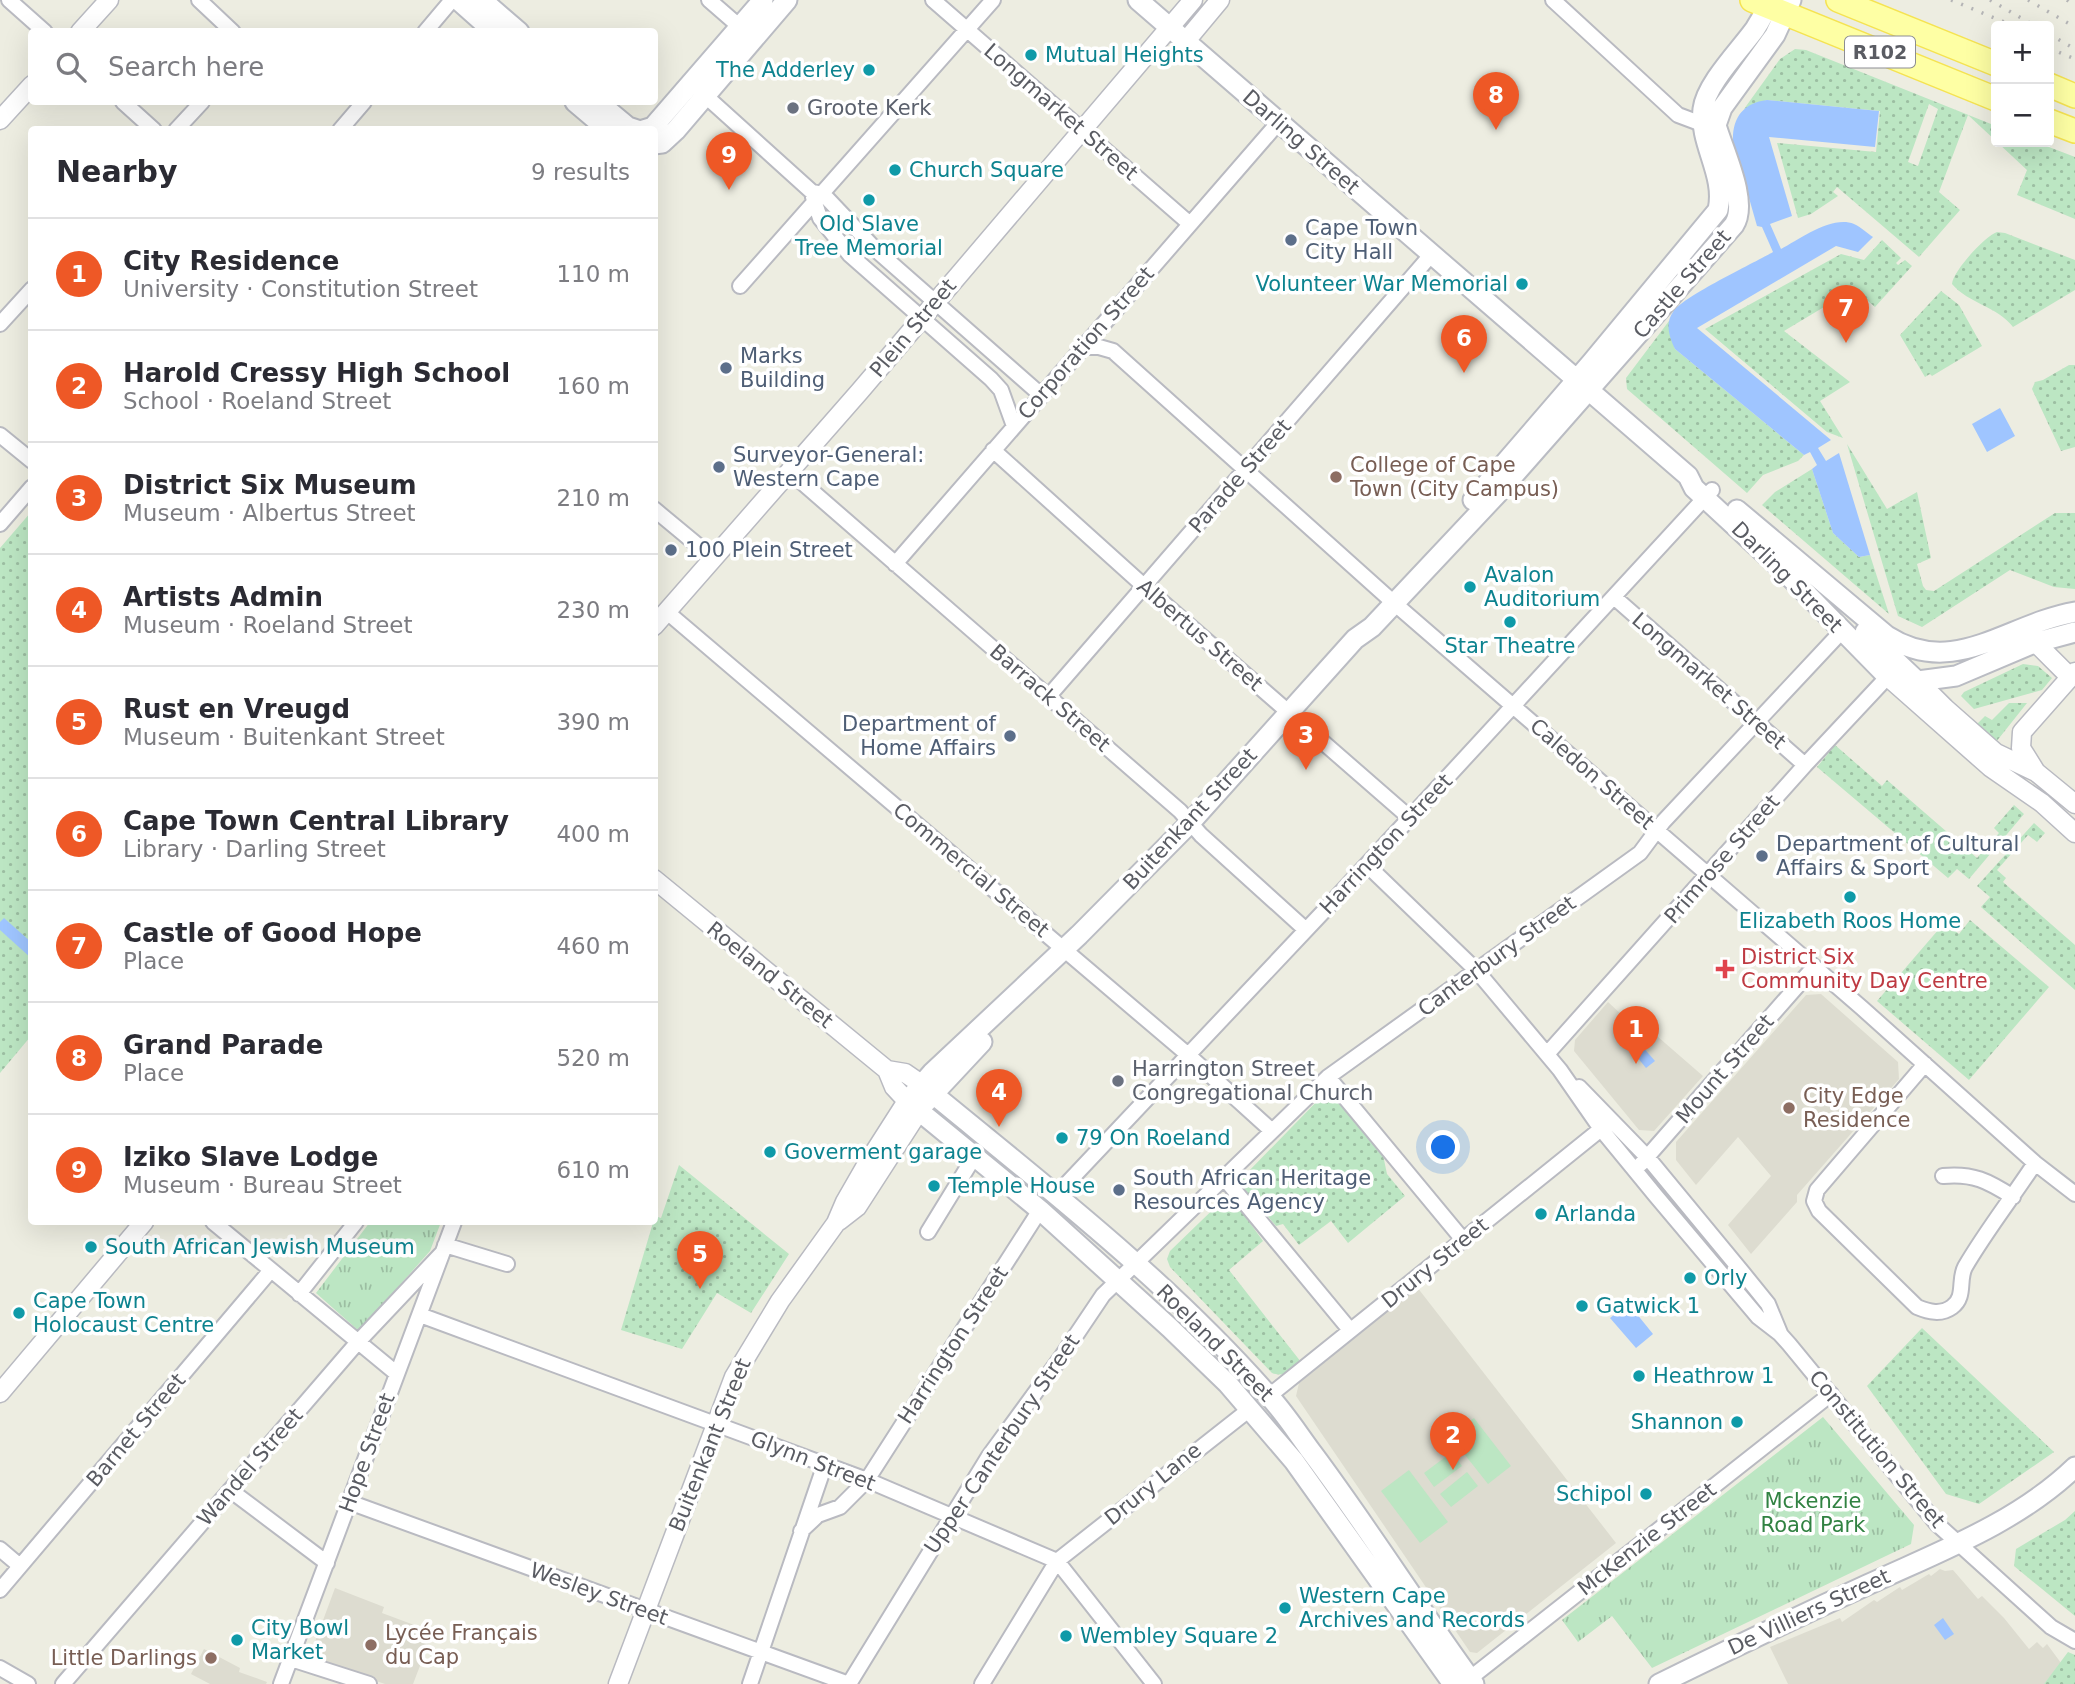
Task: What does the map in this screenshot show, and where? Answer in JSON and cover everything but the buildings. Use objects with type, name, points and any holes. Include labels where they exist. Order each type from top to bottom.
[{"type":"main road","points":[[458,0],[490,28]]},
{"type":"main road","points":[[482,0],[514,28]]},
{"type":"main road","points":[[658,144],[676,130],[740,27],[763,0]]},
{"type":"main road","points":[[654,126],[699,90],[787,0]]},
{"type":"main road","name":"Darling Street","points":[[1138,0],[1688,476],[1694,488],[1708,494],[1802,565],[1886,636],[1902,646],[1934,654],[1957,652],[2028,635]]},
{"type":"main road","name":"R102","points":[[1838,0],[1991,62]]},
{"type":"main road","points":[[1709,124],[1775,35],[1773,4]]},
{"type":"main road","name":"R102","points":[[1773,4],[1991,97]]},
{"type":"main road","points":[[2054,87],[2075,96]]},
{"type":"main road","points":[[579,105],[603,126]]},
{"type":"main road","points":[[602,105],[627,126]]},
{"type":"main road","points":[[2054,123],[2075,131]]},
{"type":"main road","name":"Castle Street","points":[[1582,385],[1737,219],[1740,204],[1709,124]]},
{"type":"main road","name":"Buitenkant Street","points":[[913,1106],[1190,823],[1355,639],[1372,627],[1390,599],[1498,493],[1582,385]]},
{"type":"main road","name":"Darling Street","points":[[1708,494],[1842,631],[1893,671]]},
{"type":"main road","points":[[1802,565],[1893,671],[1918,681],[1956,676],[2075,611]]},
{"type":"main road","points":[[2028,635],[2075,632]]},
{"type":"main road","name":"Roeland Street","points":[[927,1089],[1057,1194],[1137,1265],[1200,1323],[1269,1396],[1331,1478],[1465,1683]]},
{"type":"main road","name":"Roeland Street","points":[[913,1106],[1040,1210],[1170,1328],[1250,1409],[1294,1461],[1465,1683]]},
{"type":"main road","name":"De Villiers Street","points":[[1659,1684],[1790,1620],[1960,1543],[2028,1504],[2075,1467]]},
{"type":"street","points":[[9,0],[40,28]]},
{"type":"street","points":[[84,28],[109,0]]},
{"type":"street","points":[[199,0],[229,28]]},
{"type":"street","points":[[428,28],[452,0]]},
{"type":"street","points":[[709,0],[740,27]]},
{"type":"street","name":"Longmarket Street","points":[[933,0],[1190,224]]},
{"type":"street","points":[[740,286],[993,0]]},
{"type":"street","name":"Plein Street","points":[[658,622],[1193,0]]},
{"type":"street","points":[[1185,41],[1220,0]]},
{"type":"street","points":[[1553,0],[1678,115],[1709,124]]},
{"type":"street","points":[[0,120],[28,89]]},
{"type":"street","points":[[699,90],[1041,395]]},
{"type":"street","points":[[126,105],[150,126]]},
{"type":"street","points":[[180,126],[199,105]]},
{"type":"street","points":[[343,126],[361,105]]},
{"type":"street","name":"Corporation Street","points":[[895,564],[1278,123]]},
{"type":"street","points":[[816,197],[826,227],[850,255],[991,379],[1007,403],[1014,426]]},
{"type":"street","name":"Parade Street","points":[[1048,697],[1432,255]]},
{"type":"street","points":[[0,324],[28,293]]},
{"type":"street","points":[[1085,347],[1113,351],[1109,333],[1113,314]]},
{"type":"street","name":"Caledon Street","points":[[1113,351],[1390,599],[1925,1064],[2035,1163],[2075,1194]]},
{"type":"street","points":[[0,435],[28,458]]},
{"type":"street","name":"Albertus Street","points":[[993,450],[1144,587],[1410,818]]},
{"type":"street","name":"Barrack Street","points":[[789,471],[1180,811],[1306,930]]},
{"type":"street","points":[[0,524],[28,492]]},
{"type":"street","name":"Harrington Street","points":[[1057,1194],[1367,865],[1708,494]]},
{"type":"street","points":[[658,512],[713,558]]},
{"type":"street","name":"Longmarket Street","points":[[1614,597],[1805,765]]},
{"type":"street","name":"Commercial Street","points":[[667,612],[1187,1054],[1272,1131]]},
{"type":"street","name":"Canterbury Street","points":[[1137,1265],[1328,1076],[1633,858],[1663,822],[1842,631]]},
{"type":"street","points":[[2028,635],[2073,675],[2022,732],[2021,748],[2036,772]]},
{"type":"street","points":[[1893,671],[1990,767],[2042,803],[2075,833]]},
{"type":"street","name":"Primrose Street","points":[[1547,1054],[1709,876],[1805,765],[1893,671]]},
{"type":"street","points":[[1918,681],[1996,753],[2036,772],[2075,804]]},
{"type":"street","name":"Constitution Street","points":[[1367,865],[1477,971],[1560,1070],[1601,1129],[1758,1317],[1780,1334],[1937,1524],[2051,1627],[2075,1641]]},
{"type":"street","name":"Roeland Street","points":[[658,882],[887,1070],[894,1087],[913,1106]]},
{"type":"street","name":"Mount Street","points":[[1635,1169],[1648,1158],[1814,967]]},
{"type":"street","points":[[1925,1064],[1817,1190],[1814,1201],[1819,1210],[1917,1307],[1930,1312],[1940,1312],[1959,1301],[1964,1269],[2035,1163]]},
{"type":"street","name":"Roeland Street","points":[[887,1070],[905,1073],[927,1089]]},
{"type":"street","name":"Constitution Street","points":[[1560,1070],[1598,1104],[1648,1158],[1768,1304],[1780,1334]]},
{"type":"street","points":[[1328,1076],[1464,1241]]},
{"type":"street","name":"Buitenkant Street","points":[[618,1684],[734,1377],[780,1301],[836,1223],[857,1207],[913,1106]]},
{"type":"street","name":"Drury Street","points":[[1269,1396],[1601,1129]]},
{"type":"street","points":[[928,1232],[974,1157]]},
{"type":"street","points":[[1944,1176],[1963,1174],[1987,1181],[2013,1197]]},
{"type":"street","points":[[1224,1179],[1350,1330]]},
{"type":"street","name":"Harrington Street","points":[[801,1531],[818,1515],[840,1507],[867,1480],[1040,1210]]},
{"type":"street","points":[[0,1393],[141,1225]]},
{"type":"street","points":[[216,1225],[396,1374]]},
{"type":"street","points":[[299,1294],[354,1225]]},
{"type":"street","name":"Hope Street","points":[[281,1684],[453,1225]]},
{"type":"street","points":[[443,1249],[507,1264]]},
{"type":"street","name":"Wandel Street","points":[[63,1684],[357,1343],[443,1249]]},
{"type":"street","name":"Upper Canterbury Street","points":[[842,1683],[989,1456],[1062,1356],[1097,1302],[1137,1265]]},
{"type":"street","name":"Barnet Street","points":[[0,1590],[271,1270]]},
{"type":"street","name":"Glynn Street","points":[[420,1315],[867,1480],[1057,1562],[1154,1684]]},
{"type":"street","name":"McKenzie Street","points":[[1465,1683],[1831,1394]]},
{"type":"street","name":"Drury Lane","points":[[1057,1562],[1250,1409]]},
{"type":"street","points":[[750,1684],[825,1464]]},
{"type":"street","points":[[230,1490],[327,1563]]},
{"type":"street","name":"Wesley Street","points":[[349,1502],[644,1611],[762,1651],[842,1683]]},
{"type":"street","points":[[0,1549],[20,1566]]},
{"type":"street","points":[[982,1684],[1057,1562]]},
{"type":"street","points":[[291,1659],[369,1684]]},
{"type":"street","points":[[0,1668],[28,1684]]},
{"type":"shaded area","name":"City Edge Residence","points":[[1821,994],[1898,1062],[1899,1079],[1797,1195],[1797,1202],[1751,1254],[1728,1225],[1771,1176],[1738,1137],[1696,1185],[1676,1160],[1676,1142],[1806,995]]},
{"type":"shaded area","points":[[1608,1002],[1622,1015],[1627,1010],[1703,1076],[1654,1131],[1639,1130],[1574,1051],[1575,1040]]},
{"type":"shaded area","points":[[1417,1287],[1616,1543],[1477,1653],[1470,1652],[1296,1396],[1299,1383]]},
{"type":"shaded area","points":[[1940,1569],[1953,1570],[1978,1599],[1982,1596],[2029,1649],[2037,1642],[2043,1648],[2047,1644],[2061,1663],[2044,1684],[1788,1684],[1770,1647],[1840,1618],[1842,1622],[1874,1600],[1877,1602],[1900,1587],[1902,1590]]},
{"type":"shaded area","name":"Lycée Français du Cap","points":[[335,1588],[384,1607],[382,1613],[433,1632],[413,1684],[385,1684],[309,1658]]},
{"type":"shaded area","name":"Little Darlings","points":[[204,1649],[240,1668],[239,1672],[267,1682],[266,1684],[210,1684],[191,1674]]},
{"type":"green space","points":[[1795,49],[1806,50],[1991,124],[1991,136],[1968,115],[1939,192],[1960,210],[1919,257],[1837,187],[1833,192],[1838,196],[1811,214],[1798,218],[1777,143],[1876,152],[1880,111],[1767,100],[1744,109],[1780,59]],"holes":[[[1929,104],[1938,109],[1918,166],[1908,162]]]},
{"type":"green space","points":[[2002,147],[2049,147],[2075,157],[2075,219],[2017,195],[2027,170]]},
{"type":"green space","points":[[1997,232],[2075,260],[2075,290],[2013,327],[1999,314],[1959,291],[1952,284],[1958,271],[1978,247]]},
{"type":"green space","points":[[1882,240],[1901,258],[1896,263],[1898,265],[1905,260],[1912,266],[1875,307],[1854,289],[1784,331],[1850,382],[1820,401],[1843,438],[1827,432],[1705,329],[1841,254],[1864,260]]},
{"type":"green space","points":[[1941,291],[1959,305],[1982,346],[1932,376],[1930,374],[1925,377],[1900,335]]},
{"type":"green space","points":[[1669,321],[1675,349],[1804,455],[1798,461],[1763,475],[1747,493],[1627,389],[1626,378]]},
{"type":"green space","points":[[2069,365],[2075,365],[2075,447],[2061,451],[2032,389],[2035,382]]},
{"type":"green space","points":[[1847,444],[1887,509],[1917,492],[1931,558],[1917,564],[1926,590],[1934,591],[2055,513],[2075,513],[2075,589],[2054,587],[2010,570],[1922,627],[1898,616]]},
{"type":"green space","points":[[1812,469],[1833,533],[1859,557],[1870,555],[1889,614],[1762,505],[1775,492]]},
{"type":"green space","points":[[28,515],[28,1040],[0,1073],[0,548]]},
{"type":"green space","points":[[2023,664],[2038,666],[2052,678],[2042,690],[1974,709],[1961,696],[1964,692]]},
{"type":"green space","points":[[2009,703],[2027,703],[1996,742],[1975,726],[1985,716],[1992,720]]},
{"type":"green space","points":[[1835,745],[1882,786],[1887,780],[1977,858],[1999,833],[1994,828],[2014,805],[2024,814],[1969,879],[1957,869],[1948,878],[1817,767]]},
{"type":"green space","points":[[2034,823],[2045,833],[2037,842],[2028,835],[1997,870],[2006,878],[2003,882],[2075,945],[2075,990],[1981,907],[1990,897],[1977,886]]},
{"type":"green space","points":[[1970,920],[2049,987],[1969,1080],[1877,1001],[1945,922],[1959,934]]},
{"type":"green space","points":[[1326,1092],[1332,1092],[1383,1155],[1387,1174],[1405,1196],[1348,1243],[1331,1221],[1299,1245],[1283,1224],[1276,1226],[1240,1184],[1246,1174]]},
{"type":"green space","points":[[679,1165],[789,1254],[751,1313],[717,1293],[682,1349],[621,1330],[652,1225],[658,1225],[658,1217],[661,1218]]},
{"type":"green space","points":[[1229,1194],[1263,1241],[1229,1270],[1301,1362],[1284,1374],[1272,1373],[1170,1267],[1167,1259],[1170,1251]]},
{"type":"green space","points":[[368,1225],[440,1225],[430,1251],[359,1331],[316,1293]]},
{"type":"green space","points":[[1922,1328],[2054,1452],[1979,1504],[1946,1494],[1867,1386]]},
{"type":"green space","name":"Mckenzie Road Park","points":[[1823,1417],[1914,1525],[1911,1544],[1652,1668],[1612,1616],[1578,1642],[1562,1620]]},
{"type":"green space","points":[[1474,1418],[1511,1466],[1488,1484],[1450,1436]]},
{"type":"green space","points":[[1452,1452],[1462,1466],[1434,1487],[1424,1473]]},
{"type":"green space","points":[[1409,1470],[1448,1522],[1420,1543],[1381,1491]]},
{"type":"green space","points":[[1467,1472],[1478,1486],[1451,1507],[1440,1494]]},
{"type":"green space","points":[[2075,1511],[2075,1616],[2014,1566],[2016,1549],[2065,1520]]},
{"type":"green space","points":[[2068,1652],[2075,1655],[2075,1684],[2044,1684]]},
{"type":"water","points":[[1767,100],[1879,111],[1875,147],[1769,137],[1792,216],[1770,224],[1781,249],[1816,229],[1836,223],[1854,224],[1873,237],[1858,252],[1836,246],[1697,328],[1831,440],[1818,448],[1826,461],[1839,453],[1870,555],[1859,557],[1833,533],[1812,469],[1817,465],[1810,452],[1804,455],[1675,349],[1670,335],[1669,321],[1679,306],[1704,289],[1773,252],[1762,227],[1757,226],[1733,142],[1737,119],[1745,108]]},
{"type":"water","points":[[2000,408],[2015,436],[1987,452],[1972,424]]},
{"type":"water","points":[[4,918],[28,939],[28,955],[0,930],[0,922]]},
{"type":"water","points":[[1641,1045],[1655,1061],[1646,1068],[1633,1052]]},
{"type":"water","points":[[1631,1301],[1634,1305],[1632,1308],[1653,1334],[1636,1348],[1610,1318]]},
{"type":"water","points":[[1943,1618],[1954,1634],[1945,1640],[1934,1625]]},
{"type":"railway","points":[[1951,0],[2002,21]]},
{"type":"railway","points":[[1990,0],[2026,21]]},
{"type":"railway","points":[[2028,0],[2075,27]]},
{"type":"railway","points":[[2067,0],[2075,6]]},
{"type":"railway","points":[[2054,37],[2075,49]]},
{"type":"railway","points":[[2054,50],[2075,59]]},
{"type":"place","name":"Mutual Heights","points":[[1031,55]]},
{"type":"place","name":"The Adderley","points":[[869,70]]},
{"type":"place","name":"Groote Kerk","points":[[793,108]]},
{"type":"place","name":"Grand Parade","points":[[1496,130]]},
{"type":"place","name":"Church Square","points":[[895,170]]},
{"type":"place","name":"Iziko Slave Lodge","points":[[729,190]]},
{"type":"place","name":"Old Slave Tree Memorial","points":[[869,200]]},
{"type":"place","name":"Cape Town City Hall","points":[[1291,240]]},
{"type":"place","name":"Volunteer War Memorial","points":[[1522,284]]},
{"type":"place","name":"Castle of Good Hope","points":[[1846,343]]},
{"type":"place","name":"Marks Building","points":[[726,368]]},
{"type":"place","name":"Cape Town Central Library","points":[[1464,373]]},
{"type":"place","name":"Surveyor-General: Western Cape","points":[[719,467]]},
{"type":"place","name":"College of Cape Town (City Campus)","points":[[1336,477]]},
{"type":"place","name":"100 Plein Street","points":[[671,550]]},
{"type":"place","name":"Avalon Auditorium","points":[[1470,587]]},
{"type":"place","name":"Star Theatre","points":[[1510,622]]},
{"type":"place","name":"Department of Home Affairs","points":[[1010,736]]},
{"type":"place","name":"District Six Museum","points":[[1306,770]]},
{"type":"place","name":"Department of Cultural Affairs & Sport","points":[[1762,856]]},
{"type":"place","name":"Elizabeth Roos Home","points":[[1850,897]]},
{"type":"place","name":"District Six Community Day Centre","points":[[1725,969]]},
{"type":"place","name":"City Residence","points":[[1636,1064]]},
{"type":"place","name":"Harrington Street Congregational Church","points":[[1118,1081]]},
{"type":"place","name":"City Edge Residence","points":[[1789,1108]]},
{"type":"place","name":"Artists Admin","points":[[999,1127]]},
{"type":"place","name":"79 On Roeland","points":[[1062,1138]]},
{"type":"place","name":"Goverment garage","points":[[770,1152]]},
{"type":"place","name":"Temple House","points":[[934,1186]]},
{"type":"place","name":"South African Heritage Resources Agency","points":[[1119,1190]]},
{"type":"place","name":"Arlanda","points":[[1541,1214]]},
{"type":"place","name":"South African Jewish Museum","points":[[91,1247]]},
{"type":"place","name":"Orly","points":[[1690,1278]]},
{"type":"place","name":"Rust en Vreugd","points":[[700,1289]]},
{"type":"place","name":"Gatwick 1","points":[[1582,1306]]},
{"type":"place","name":"Cape Town Holocaust Centre","points":[[19,1313]]},
{"type":"place","name":"Heathrow 1","points":[[1639,1376]]},
{"type":"place","name":"Shannon","points":[[1737,1422]]},
{"type":"place","name":"Harold Cressy High School","points":[[1453,1470]]},
{"type":"place","name":"Schipol","points":[[1646,1494]]},
{"type":"place","name":"Western Cape Archives and Records","points":[[1285,1608]]},
{"type":"place","name":"Wembley Square 2","points":[[1066,1636]]},
{"type":"place","name":"City Bowl Market","points":[[237,1640]]},
{"type":"place","name":"Lycée Français du Cap","points":[[371,1645]]},
{"type":"place","name":"Little Darlings","points":[[211,1658]]}]
